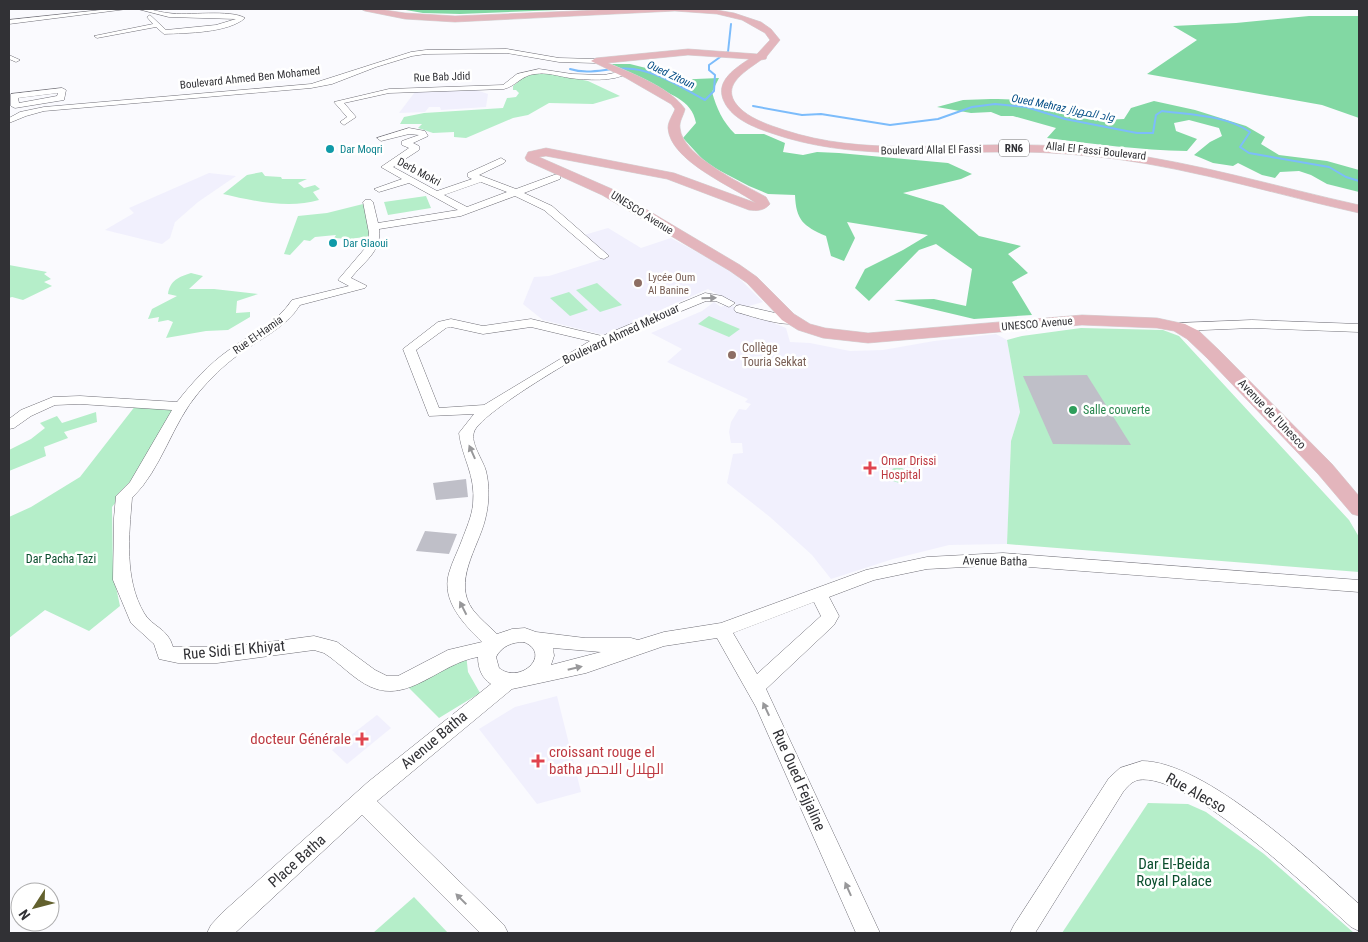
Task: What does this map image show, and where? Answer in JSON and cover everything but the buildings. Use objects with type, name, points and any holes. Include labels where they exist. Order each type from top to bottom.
[{"type":"main road","name":"Boulevard Allal El Fassi","points":[[366,9],[405,16],[443,19],[676,9],[731,15],[753,21],[764,27],[772,34],[775,40],[761,59],[731,78],[726,89],[726,97],[740,114],[760,125],[785,134],[852,147],[897,151],[978,147],[1060,150],[1134,158],[1207,172],[1306,198],[1359,208]]},
{"type":"main road","points":[[384,9],[418,15],[455,16],[610,9]]},
{"type":"main road","name":"RN6","points":[[707,9],[752,17],[776,29],[783,37],[784,44],[761,59]]},
{"type":"main road","points":[[596,61],[628,68],[659,54],[688,52],[761,59]]},
{"type":"main road","name":"Rue Bab Jdid","points":[[628,68],[659,54]]},
{"type":"main road","name":"UNESCO Avenue","points":[[628,68],[675,102],[680,109],[673,129],[680,143],[695,160],[763,202],[763,204],[758,207],[749,206],[659,174],[546,152],[532,155],[533,159],[562,175],[606,192],[743,273],[793,321],[824,333],[860,338],[1064,321],[1150,322],[1179,327]]},
{"type":"main road","name":"Allal El Fassi Boulevard","points":[[978,147],[1034,145],[1132,154],[1224,172],[1359,204]]},
{"type":"main road","name":"Avenue de l'Unesco","points":[[1179,327],[1193,335],[1213,354],[1325,469],[1359,509]]},
{"type":"street","points":[[9,22],[124,9]]},
{"type":"street","points":[[141,9],[160,13],[242,18],[229,24],[185,31],[164,32],[149,16],[160,13]]},
{"type":"street","points":[[97,36],[157,25]]},
{"type":"street","name":"Boulevard Ahmed Ben Mohamed","points":[[11,120],[42,112],[83,107],[311,86],[329,82],[403,56],[426,52],[507,50],[568,61],[596,61]]},
{"type":"street","points":[[556,73],[568,61]]},
{"type":"street","name":"Rue Bab Jdid","points":[[344,122],[352,118],[338,102],[389,91],[504,87],[533,71],[541,70],[573,76],[604,77],[628,68]]},
{"type":"street","points":[[62,90],[61,98],[15,106],[15,103],[14,96],[62,90]]},
{"type":"street","name":"Derb Mokri","points":[[381,138],[412,131],[424,134],[421,138],[406,142],[406,144],[417,147],[385,166],[467,211]]},
{"type":"street","points":[[501,161],[471,175],[517,193],[548,208],[604,256]]},
{"type":"street","points":[[397,173],[375,185],[409,180]]},
{"type":"street","points":[[373,227],[467,211],[562,175]]},
{"type":"street","points":[[437,194],[481,179]]},
{"type":"street","name":"Rue El-Hamia","points":[[166,654],[162,640],[137,618],[122,580],[124,496],[136,485],[181,406],[195,388],[222,361],[289,314],[296,303],[305,299],[361,286],[344,280],[347,274],[371,250],[376,240],[368,202]]},
{"type":"street","name":"Boulevard Ahmed Mekouar","points":[[493,646],[467,615],[458,598],[456,583],[460,565],[475,528],[481,504],[479,472],[466,433],[472,422],[488,409],[548,369],[603,340],[705,297],[718,298],[734,306],[777,319],[793,321]]},
{"type":"street","points":[[488,409],[434,413],[409,349],[442,325],[451,323],[483,330],[531,324],[603,340]]},
{"type":"street","points":[[1179,327],[1252,324],[1359,328]]},
{"type":"street","points":[[9,425],[26,413],[54,401],[80,400],[181,406]]},
{"type":"street","name":"Avenue Batha","points":[[527,679],[586,665],[664,639],[722,630],[872,574],[907,566],[974,560],[1075,564],[1359,586]]},
{"type":"street","points":[[755,687],[828,620],[830,616],[819,594]]},
{"type":"street","name":"Rue Oued Fejjaline","points":[[722,630],[755,687],[868,933]]},
{"type":"street","points":[[516,635],[525,635],[536,639],[545,650],[545,659],[537,672],[527,679],[507,682],[495,677],[489,670],[487,659],[493,646],[503,639],[516,635]]},
{"type":"street","name":"Avenue Batha","points":[[536,639],[585,645],[643,645]]},
{"type":"street","name":"Rue Sidi El Khiyat","points":[[166,654],[182,657],[242,653],[306,642],[314,643],[338,652],[372,678],[396,684],[456,654],[493,646]]},
{"type":"street","name":"Avenue Batha","points":[[363,801],[449,727],[507,682]]},
{"type":"street","name":"Rue Alecso","points":[[1022,933],[1116,785],[1125,775],[1137,771],[1153,771],[1171,776],[1214,800],[1278,848],[1359,919]]},
{"type":"street","points":[[363,801],[496,933]]},
{"type":"street","name":"Place Batha","points":[[229,929],[363,801]]},
{"type":"shaded area","points":[[476,90],[488,94],[486,107],[441,110],[440,107],[429,107],[425,112],[399,113],[415,92]]},
{"type":"shaded area","points":[[209,173],[236,176],[198,202],[175,222],[170,238],[162,244],[105,230],[134,213],[129,208]]},
{"type":"shaded area","name":"Lycée Oum Al Banine","points":[[608,228],[641,248],[671,238],[738,274],[737,276],[763,302],[742,308],[708,289],[604,335],[543,320],[523,304],[534,277],[549,276],[609,257],[584,235]]},
{"type":"shaded area","name":"Omar Drissi Hospital","points":[[714,302],[721,307],[727,304],[786,328],[790,342],[810,343],[850,351],[883,350],[934,341],[996,334],[1007,340],[1020,412],[1011,441],[1007,544],[949,545],[893,559],[831,579],[812,555],[770,517],[727,483],[733,454],[743,453],[742,443],[731,443],[729,432],[731,422],[739,409],[746,410],[751,404],[745,402],[748,399],[667,362],[682,349],[651,333],[702,311]]},
{"type":"shaded area","name":"croissant rouge el batha الهلال الاحمر","points":[[557,696],[581,792],[537,804],[479,729],[515,707]]},
{"type":"shaded area","name":"docteur Générale","points":[[377,715],[391,728],[347,764],[332,750]]},
{"type":"green space","points":[[400,9],[584,9],[460,14],[423,13]]},
{"type":"green space","points":[[1309,16],[1359,16],[1359,118],[1322,105],[1147,74],[1197,40],[1173,26],[1236,23]]},
{"type":"green space","points":[[611,64],[630,64],[654,70],[673,80],[719,78],[712,92],[721,115],[730,129],[735,134],[764,134],[785,143],[783,152],[803,155],[817,152],[839,153],[948,163],[972,174],[961,179],[903,193],[943,205],[979,236],[1021,246],[1008,254],[1028,273],[1012,282],[1032,315],[974,319],[894,300],[934,299],[966,306],[972,269],[936,244],[919,250],[869,301],[855,288],[865,269],[928,235],[847,222],[855,238],[844,261],[831,256],[826,236],[806,225],[799,216],[795,195],[768,194],[707,164],[683,138],[696,123],[690,108],[671,94]]},
{"type":"green space","points":[[536,72],[588,81],[620,96],[593,104],[549,103],[528,115],[513,118],[466,138],[454,137],[454,132],[433,133],[418,128],[422,124],[400,124],[404,117],[424,113],[503,108],[507,98],[516,97],[519,93],[513,90],[513,86],[523,78]]},
{"type":"green space","points":[[963,100],[1018,100],[1073,114],[1111,119],[1124,119],[1131,108],[1154,101],[1195,110],[1246,126],[1265,137],[1261,144],[1279,155],[1327,161],[1359,170],[1359,192],[1327,184],[1299,171],[1280,172],[1275,178],[1262,175],[1238,163],[1233,166],[1213,163],[1194,155],[1210,142],[1222,136],[1219,128],[1189,120],[1174,123],[1176,131],[1197,139],[1187,151],[1047,138],[1056,128],[991,112],[971,113],[937,107]]},
{"type":"green space","points":[[262,172],[265,176],[281,177],[282,179],[307,179],[298,183],[304,188],[315,185],[320,189],[313,192],[319,200],[307,203],[283,204],[223,194],[247,175]]},
{"type":"green space","points":[[426,196],[431,208],[388,215],[384,202]]},
{"type":"green space","points":[[367,203],[371,236],[350,239],[334,238],[336,235],[315,237],[310,241],[304,240],[290,255],[284,254],[298,216],[327,213]]},
{"type":"green space","points":[[9,265],[47,272],[44,274],[51,279],[44,282],[52,286],[23,300],[9,298]]},
{"type":"green space","points":[[191,273],[203,276],[189,289],[214,289],[258,294],[237,301],[236,313],[250,312],[250,317],[228,330],[206,331],[166,338],[173,322],[168,320],[158,322],[159,317],[148,319],[152,309],[177,296],[168,294],[173,282]]},
{"type":"green space","points":[[597,283],[622,305],[600,312],[576,290]]},
{"type":"green space","points":[[569,292],[588,310],[570,316],[550,298]]},
{"type":"green space","points":[[709,316],[740,329],[729,337],[698,324]]},
{"type":"green space","points":[[1081,328],[1163,330],[1179,336],[1349,520],[1359,537],[1359,572],[1007,544],[1011,441],[1020,412],[1007,340],[1022,336]]},
{"type":"green space","name":"Dar Pacha Tazi","points":[[136,405],[180,408],[147,463],[112,507],[113,573],[120,606],[89,631],[45,610],[9,638],[9,517],[31,507],[80,477]]},
{"type":"green space","points":[[96,412],[97,422],[64,432],[68,438],[44,447],[46,456],[9,471],[9,450],[31,439],[45,428],[40,423],[57,416],[62,423]]},
{"type":"green space","points":[[894,468],[902,468],[908,472],[911,479],[902,484],[890,480],[887,473]]},
{"type":"green space","points":[[466,654],[468,672],[480,693],[439,718],[402,681]]},
{"type":"green space","name":"Dar El-Beida Royal Palace","points":[[1148,803],[1188,804],[1206,812],[1264,854],[1354,933],[1062,933]]},
{"type":"green space","points":[[414,897],[448,933],[373,933]]},
{"type":"waterway","points":[[726,53],[728,52],[731,24]]},
{"type":"waterway","name":"Oued Zitoun","points":[[570,69],[586,72],[625,68],[652,73],[705,100],[714,91],[715,75],[709,70],[709,65],[723,55]]},
{"type":"waterway","name":"Oued Mehraz واد المهراز","points":[[753,106],[802,115],[821,114],[890,125],[938,119],[972,107],[995,104],[1026,107],[1065,119],[1137,133],[1153,133],[1156,115],[1162,111],[1196,115],[1230,122],[1250,132],[1240,147],[1249,153],[1329,167],[1346,177],[1359,181]]},
{"type":"place","name":"Dar Moqri","points":[[330,149]]},
{"type":"place","name":"Dar Glaoui","points":[[333,243]]},
{"type":"place","name":"Lycée Oum Al Banine","points":[[638,283]]},
{"type":"place","name":"Collège Touria Sekkat","points":[[732,355]]},
{"type":"place","name":"Salle couverte","points":[[1073,410]]},
{"type":"place","name":"Omar Drissi Hospital","points":[[870,468]]},
{"type":"place","name":"docteur Générale","points":[[362,739]]},
{"type":"place","name":"croissant rouge el batha الهلال الاحمر","points":[[538,761]]}]
